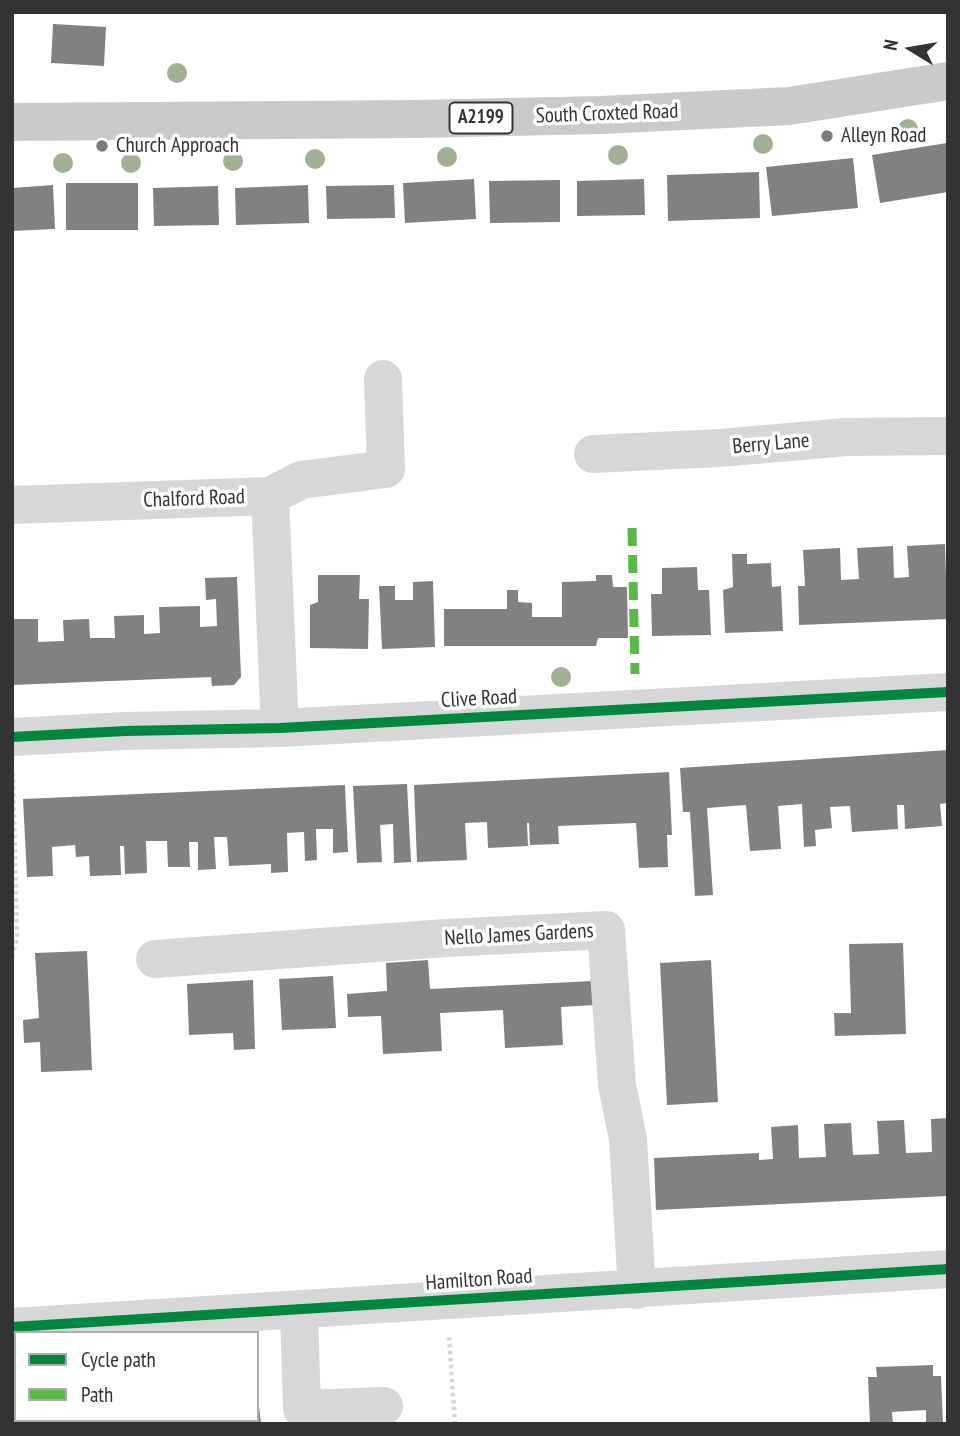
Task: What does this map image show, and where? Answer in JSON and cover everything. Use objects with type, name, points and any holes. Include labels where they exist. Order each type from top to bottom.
[{"type":"main road","name":"South Croxted Road","points":[[12,122],[389,120],[615,115],[789,106],[948,81]]},
{"type":"street","points":[[270,496],[301,480],[386,469],[383,379]]},
{"type":"street","name":"Berry Lane","points":[[593,454],[720,448],[847,437],[948,436]]},
{"type":"street","name":"Chalford Road","points":[[12,505],[270,496],[280,728]]},
{"type":"street","name":"Clive Road","points":[[12,737],[125,731],[280,728],[948,692]]},
{"type":"street","name":"Nello James Gardens","points":[[155,959],[446,938],[606,930],[617,1085],[628,1139],[637,1290]]},
{"type":"street","name":"Hamilton Road","points":[[12,1327],[948,1269]]},
{"type":"street","points":[[299,1311],[302,1409],[384,1406]]},
{"type":"path","points":[[12,957],[17,938],[13,769]]},
{"type":"path","points":[[447,1302],[456,1424]]},
{"type":"building","points":[[53,24],[106,27],[104,66],[51,63]]},
{"type":"building","points":[[947,143],[948,192],[880,203],[872,155]]},
{"type":"building","points":[[853,158],[858,208],[772,216],[766,167]]},
{"type":"building","points":[[759,172],[760,218],[668,221],[667,175]]},
{"type":"building","points":[[474,179],[476,219],[405,223],[403,183]]},
{"type":"building","points":[[644,179],[645,215],[577,216],[577,181]]},
{"type":"building","points":[[560,180],[560,222],[490,223],[489,181]]},
{"type":"building","points":[[66,183],[138,183],[138,230],[66,230]]},
{"type":"building","points":[[53,185],[55,229],[12,231],[12,188]]},
{"type":"building","points":[[308,185],[309,223],[236,225],[235,188]]},
{"type":"building","points":[[394,185],[395,218],[327,219],[326,186]]},
{"type":"building","points":[[218,186],[219,225],[154,226],[153,188]]},
{"type":"building","points":[[945,544],[948,619],[799,625],[798,586],[805,586],[803,550],[840,548],[841,580],[859,579],[857,548],[893,546],[894,578],[909,577],[907,546]]},
{"type":"building","points":[[732,554],[747,554],[747,564],[771,563],[772,587],[781,586],[783,631],[725,633],[723,590],[733,587]]},
{"type":"building","points":[[697,567],[698,590],[709,590],[711,635],[652,636],[651,594],[662,594],[662,568]]},
{"type":"building","points":[[318,575],[360,575],[359,599],[369,599],[368,649],[310,648],[310,605],[318,602]]},
{"type":"building","points":[[596,575],[612,575],[613,587],[627,587],[628,638],[598,638],[596,646],[444,646],[444,609],[507,609],[507,590],[518,590],[518,602],[532,603],[532,617],[562,617],[562,582],[596,581]]},
{"type":"building","points":[[237,577],[241,677],[234,685],[212,686],[211,677],[12,685],[12,619],[38,619],[38,642],[64,641],[63,620],[89,619],[90,638],[115,638],[114,616],[144,615],[144,634],[160,633],[159,607],[200,606],[200,627],[217,626],[216,599],[206,600],[205,578]]},
{"type":"building","points":[[433,581],[435,647],[382,649],[379,586],[395,586],[395,600],[413,600],[413,582]]},
{"type":"building","points":[[948,750],[948,803],[940,804],[942,826],[905,829],[904,805],[897,805],[898,829],[852,832],[850,806],[830,807],[832,828],[815,830],[816,846],[804,847],[802,804],[778,806],[781,849],[750,851],[746,805],[707,808],[713,895],[695,896],[690,812],[683,812],[680,768]]},
{"type":"building","points":[[669,772],[672,835],[667,835],[668,867],[639,868],[636,823],[558,826],[559,844],[530,845],[527,823],[528,846],[488,848],[487,822],[465,823],[467,860],[417,862],[414,785]]},
{"type":"building","points":[[407,784],[411,862],[394,863],[393,824],[380,825],[382,862],[357,863],[353,786]]},
{"type":"building","points":[[345,785],[348,852],[333,853],[333,829],[316,829],[317,860],[305,861],[304,832],[287,833],[288,872],[271,873],[271,864],[229,866],[227,837],[214,837],[216,869],[198,870],[198,842],[189,842],[190,867],[168,867],[167,841],[146,841],[147,873],[125,874],[124,846],[120,846],[121,875],[90,876],[89,856],[76,857],[75,845],[52,847],[53,876],[27,877],[23,799]]},
{"type":"building","points":[[903,943],[906,1034],[835,1036],[834,1013],[851,1013],[849,944]]},
{"type":"building","points":[[87,951],[92,1070],[41,1072],[40,1042],[24,1043],[23,1020],[39,1018],[35,953]]},
{"type":"building","points":[[428,960],[430,989],[593,981],[595,1005],[561,1007],[563,1045],[505,1048],[503,1010],[440,1013],[442,1051],[383,1054],[381,1016],[348,1017],[347,994],[387,991],[386,963]]},
{"type":"building","points":[[711,960],[718,1102],[667,1105],[660,963]]},
{"type":"building","points":[[333,976],[336,1028],[282,1030],[279,979]]},
{"type":"building","points":[[253,980],[255,1049],[234,1050],[233,1033],[189,1035],[187,984]]},
{"type":"building","points":[[948,1118],[948,1196],[656,1210],[654,1158],[759,1153],[759,1160],[773,1159],[771,1127],[798,1125],[799,1158],[826,1157],[824,1124],[851,1123],[853,1155],[879,1154],[877,1121],[904,1120],[906,1153],[932,1152],[931,1119]]},
{"type":"building","points":[[933,1365],[933,1376],[941,1376],[943,1424],[926,1424],[926,1410],[892,1412],[893,1424],[870,1424],[868,1377],[877,1377],[876,1367]]},
{"type":"building","points":[[259,1406],[261,1424],[73,1424],[259,1422]]},
{"type":"marked path","points":[[632,528],[635,674]]},
{"type":"cycle path","points":[[12,737],[125,731],[280,728],[948,692]]},
{"type":"cycle path","points":[[12,1327],[948,1269]]},
{"type":"place","name":"Alleyn Road","points":[[827,136]]},
{"type":"place","name":"Church Approach","points":[[102,146]]}]
